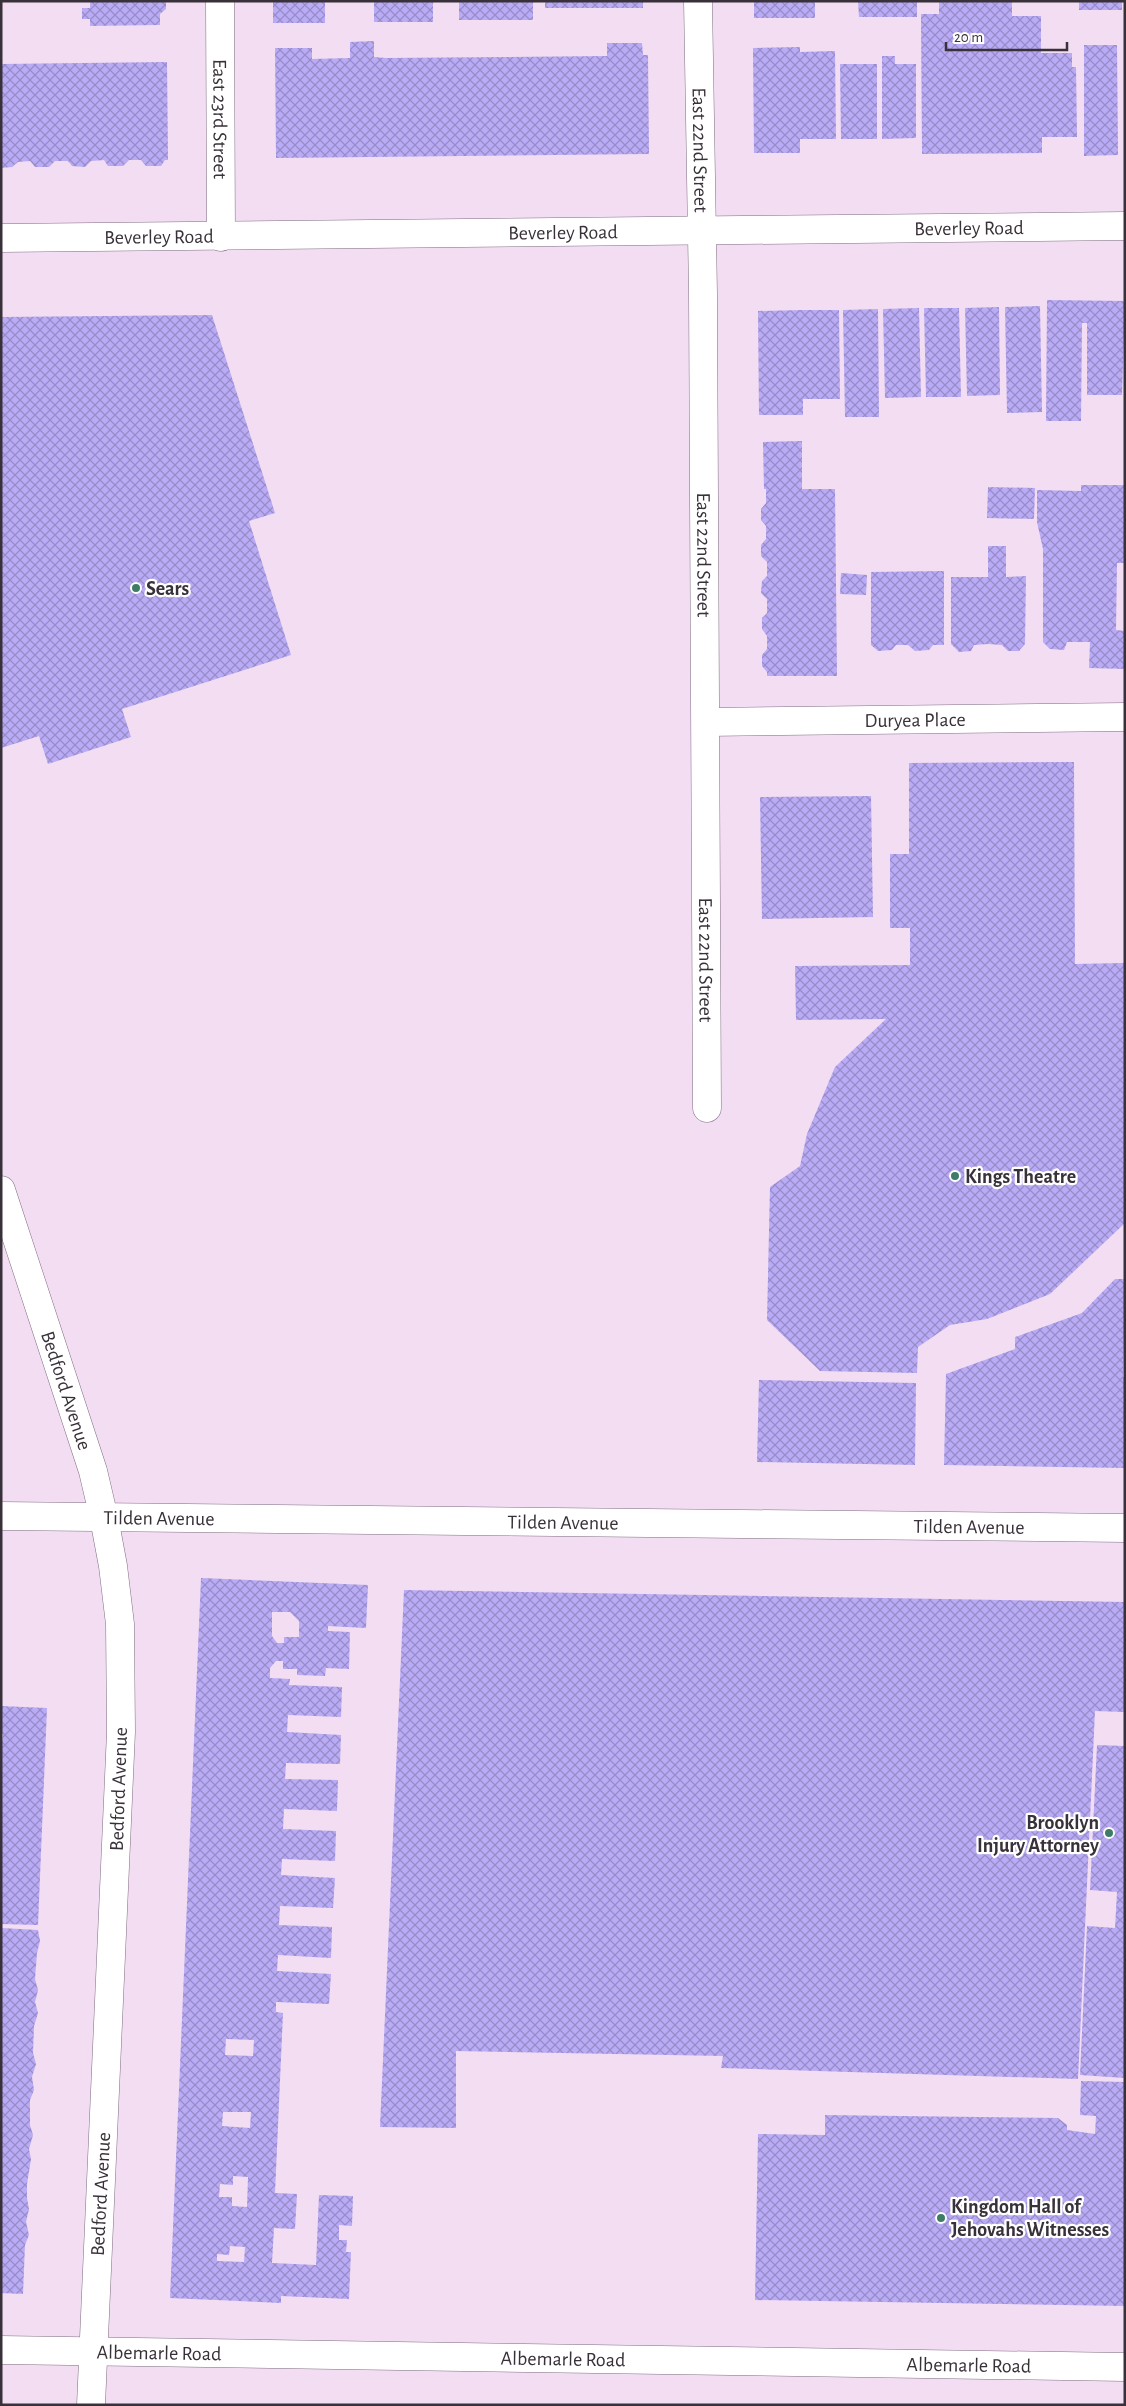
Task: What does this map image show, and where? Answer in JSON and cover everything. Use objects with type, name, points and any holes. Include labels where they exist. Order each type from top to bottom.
[{"type":"street","name":"East 23rd Street","points":[[220,1],[221,237]]},
{"type":"street","name":"East 22nd Street","points":[[698,1],[702,230],[707,1108]]},
{"type":"street","name":"Beverley Road","points":[[1,238],[1125,226]]},
{"type":"street","name":"Duryea Place","points":[[706,722],[1125,717]]},
{"type":"street","name":"Bedford Avenue","points":[[1,1190],[93,1471],[113,1566],[120,1624],[121,1723],[91,2405]]},
{"type":"street","name":"Tilden Avenue","points":[[1,1516],[1125,1528]]},
{"type":"street","name":"Albemarle Road","points":[[1,2350],[1125,2367]]},
{"type":"building","points":[[90,1],[166,1],[166,9],[160,14],[160,25],[90,26],[90,19],[82,19],[82,8],[90,8]]},
{"type":"building","points":[[273,1],[325,1],[325,23],[273,23]]},
{"type":"building","points":[[374,1],[433,1],[433,22],[374,22]]},
{"type":"building","points":[[459,1],[533,1],[533,20],[459,20]]},
{"type":"building","points":[[545,1],[643,1],[643,8],[545,8]]},
{"type":"building","points":[[754,1],[815,1],[815,18],[754,18]]},
{"type":"building","points":[[858,1],[917,1],[917,17],[859,17]]},
{"type":"building","points":[[939,1],[1012,1],[1012,16],[1041,16],[1041,53],[1072,53],[1072,67],[1076,67],[1077,137],[1042,137],[1042,153],[922,154],[921,14],[939,14]]},
{"type":"building","points":[[1079,1],[1122,1],[1122,10],[1079,10]]},
{"type":"building","points":[[374,41],[374,57],[386,58],[607,56],[607,43],[642,43],[643,55],[648,55],[649,154],[276,158],[275,48],[312,48],[312,59],[350,58],[350,42]]},
{"type":"building","points":[[1084,45],[1117,45],[1118,155],[1084,156]]},
{"type":"building","points":[[800,47],[800,52],[835,51],[836,139],[800,139],[800,153],[754,153],[753,48]]},
{"type":"building","points":[[882,56],[895,56],[895,64],[916,64],[916,138],[882,139]]},
{"type":"building","points":[[167,62],[168,160],[165,160],[161,166],[146,166],[141,160],[129,160],[123,166],[108,166],[104,160],[91,161],[85,167],[72,166],[68,161],[55,161],[49,167],[35,167],[30,161],[18,162],[12,167],[1,168],[1,64]]},
{"type":"building","points":[[840,64],[877,64],[877,139],[841,139]]},
{"type":"building","points":[[1047,300],[1125,301],[1122,395],[1087,395],[1087,323],[1082,323],[1081,421],[1046,421]]},
{"type":"building","points":[[1040,306],[1042,412],[1007,413],[1005,307]]},
{"type":"building","points":[[999,307],[1000,395],[967,396],[965,308]]},
{"type":"building","points":[[919,308],[921,397],[885,398],[883,309]]},
{"type":"building","points":[[924,308],[959,308],[961,397],[926,397]]},
{"type":"building","points":[[878,309],[879,417],[845,417],[843,310]]},
{"type":"building","points":[[839,310],[840,399],[803,399],[803,415],[759,415],[758,311]]},
{"type":"building","name":"Sears","points":[[212,315],[275,513],[249,521],[291,655],[122,709],[131,737],[48,764],[39,736],[1,748],[1,317]]},
{"type":"building","points":[[802,441],[802,489],[835,489],[837,676],[767,676],[767,672],[762,666],[762,655],[767,649],[767,636],[762,629],[762,618],[767,613],[767,599],[761,593],[762,581],[767,576],[767,562],[761,556],[761,545],[766,539],[766,526],[761,520],[761,509],[766,503],[763,442]]},
{"type":"building","points":[[1081,485],[1125,485],[1125,563],[1117,563],[1116,630],[1125,631],[1125,669],[1089,668],[1090,642],[1067,642],[1064,650],[1050,649],[1043,642],[1043,549],[1037,522],[1037,490],[1081,491]]},
{"type":"building","points":[[988,487],[1035,488],[1034,519],[987,518]]},
{"type":"building","points":[[988,546],[1006,546],[1006,577],[1026,576],[1025,644],[1019,651],[1008,651],[1002,645],[988,644],[974,645],[971,651],[959,652],[951,644],[951,577],[988,577]]},
{"type":"building","points":[[944,571],[944,645],[933,645],[929,650],[915,651],[908,645],[896,645],[892,650],[878,651],[871,645],[871,572]]},
{"type":"building","points":[[841,573],[867,575],[866,595],[840,594]]},
{"type":"building","name":"Kings Theatre","points":[[1074,762],[1075,964],[1125,963],[1125,1223],[1050,1294],[987,1319],[950,1325],[918,1347],[917,1373],[820,1371],[767,1320],[770,1187],[800,1166],[807,1134],[835,1067],[886,1019],[796,1020],[795,966],[910,965],[910,928],[890,928],[890,854],[909,854],[909,763]]},
{"type":"building","points":[[871,796],[873,917],[762,919],[760,797]]},
{"type":"building","points":[[1115,1279],[1125,1279],[1123,1377],[1125,1377],[1125,1468],[944,1465],[946,1374],[1015,1349],[1015,1337],[1082,1313]]},
{"type":"building","points":[[759,1380],[916,1383],[915,1465],[757,1462]]},
{"type":"building","points":[[201,1578],[368,1585],[366,1628],[328,1626],[328,1631],[350,1632],[349,1669],[326,1668],[325,1676],[297,1675],[297,1669],[283,1669],[283,1661],[276,1661],[270,1668],[270,1678],[290,1679],[289,1685],[342,1687],[341,1717],[288,1715],[287,1732],[341,1735],[340,1764],[286,1763],[285,1779],[338,1780],[337,1811],[284,1809],[283,1829],[336,1831],[335,1861],[282,1859],[281,1875],[335,1878],[333,1908],[280,1906],[279,1925],[332,1927],[331,1958],[278,1955],[277,1971],[331,1974],[329,2004],[276,2002],[276,2012],[283,2013],[275,2193],[297,2194],[295,2229],[274,2228],[272,2263],[316,2265],[319,2195],[353,2196],[352,2226],[339,2225],[339,2240],[347,2240],[346,2252],[351,2252],[349,2299],[281,2296],[281,2303],[170,2298]],"holes":[[[272,1612],[290,1612],[299,1621],[299,1637],[284,1637],[284,1643],[277,1643],[272,1636]],[[226,2039],[254,2040],[253,2056],[225,2055]],[[223,2112],[251,2112],[250,2128],[222,2126]],[[233,2176],[248,2177],[247,2207],[232,2206],[232,2197],[219,2197],[220,2184],[233,2185]],[[230,2246],[245,2247],[244,2262],[217,2261],[217,2254],[229,2255]]]},
{"type":"building","points":[[404,1590],[1125,1602],[1125,1712],[1095,1711],[1078,2079],[721,2068],[723,2056],[456,2051],[456,2128],[380,2127]]},
{"type":"building","points":[[1,1706],[47,1708],[38,1925],[1,1924],[1,1750],[3,1734],[1,1734]]},
{"type":"building","points":[[1097,1745],[1125,1746],[1125,2078],[1080,2075],[1087,1926],[1115,1928],[1117,1892],[1090,1890]]},
{"type":"building","points":[[1,1928],[38,1930],[40,1941],[35,1979],[38,1990],[35,2002],[38,2013],[34,2026],[33,2053],[36,2064],[32,2077],[34,2090],[30,2100],[30,2125],[33,2135],[29,2149],[31,2159],[27,2198],[29,2209],[26,2222],[29,2235],[25,2245],[23,2294],[1,2293]]},
{"type":"building","name":"Kingdom Hall of Jehovahs Witnesses","points":[[1081,2081],[1125,2082],[1125,2306],[755,2300],[758,2134],[825,2135],[825,2115],[1058,2118],[1067,2125],[1067,2130],[1095,2134],[1096,2116],[1080,2115]]},
{"type":"place","name":"Sears","points":[[136,588]]},
{"type":"place","name":"Kings Theatre","points":[[955,1176]]},
{"type":"place","name":"Brooklyn Injury Attorney","points":[[1109,1833]]},
{"type":"place","name":"Kingdom Hall of Jehovahs Witnesses","points":[[941,2218]]}]
